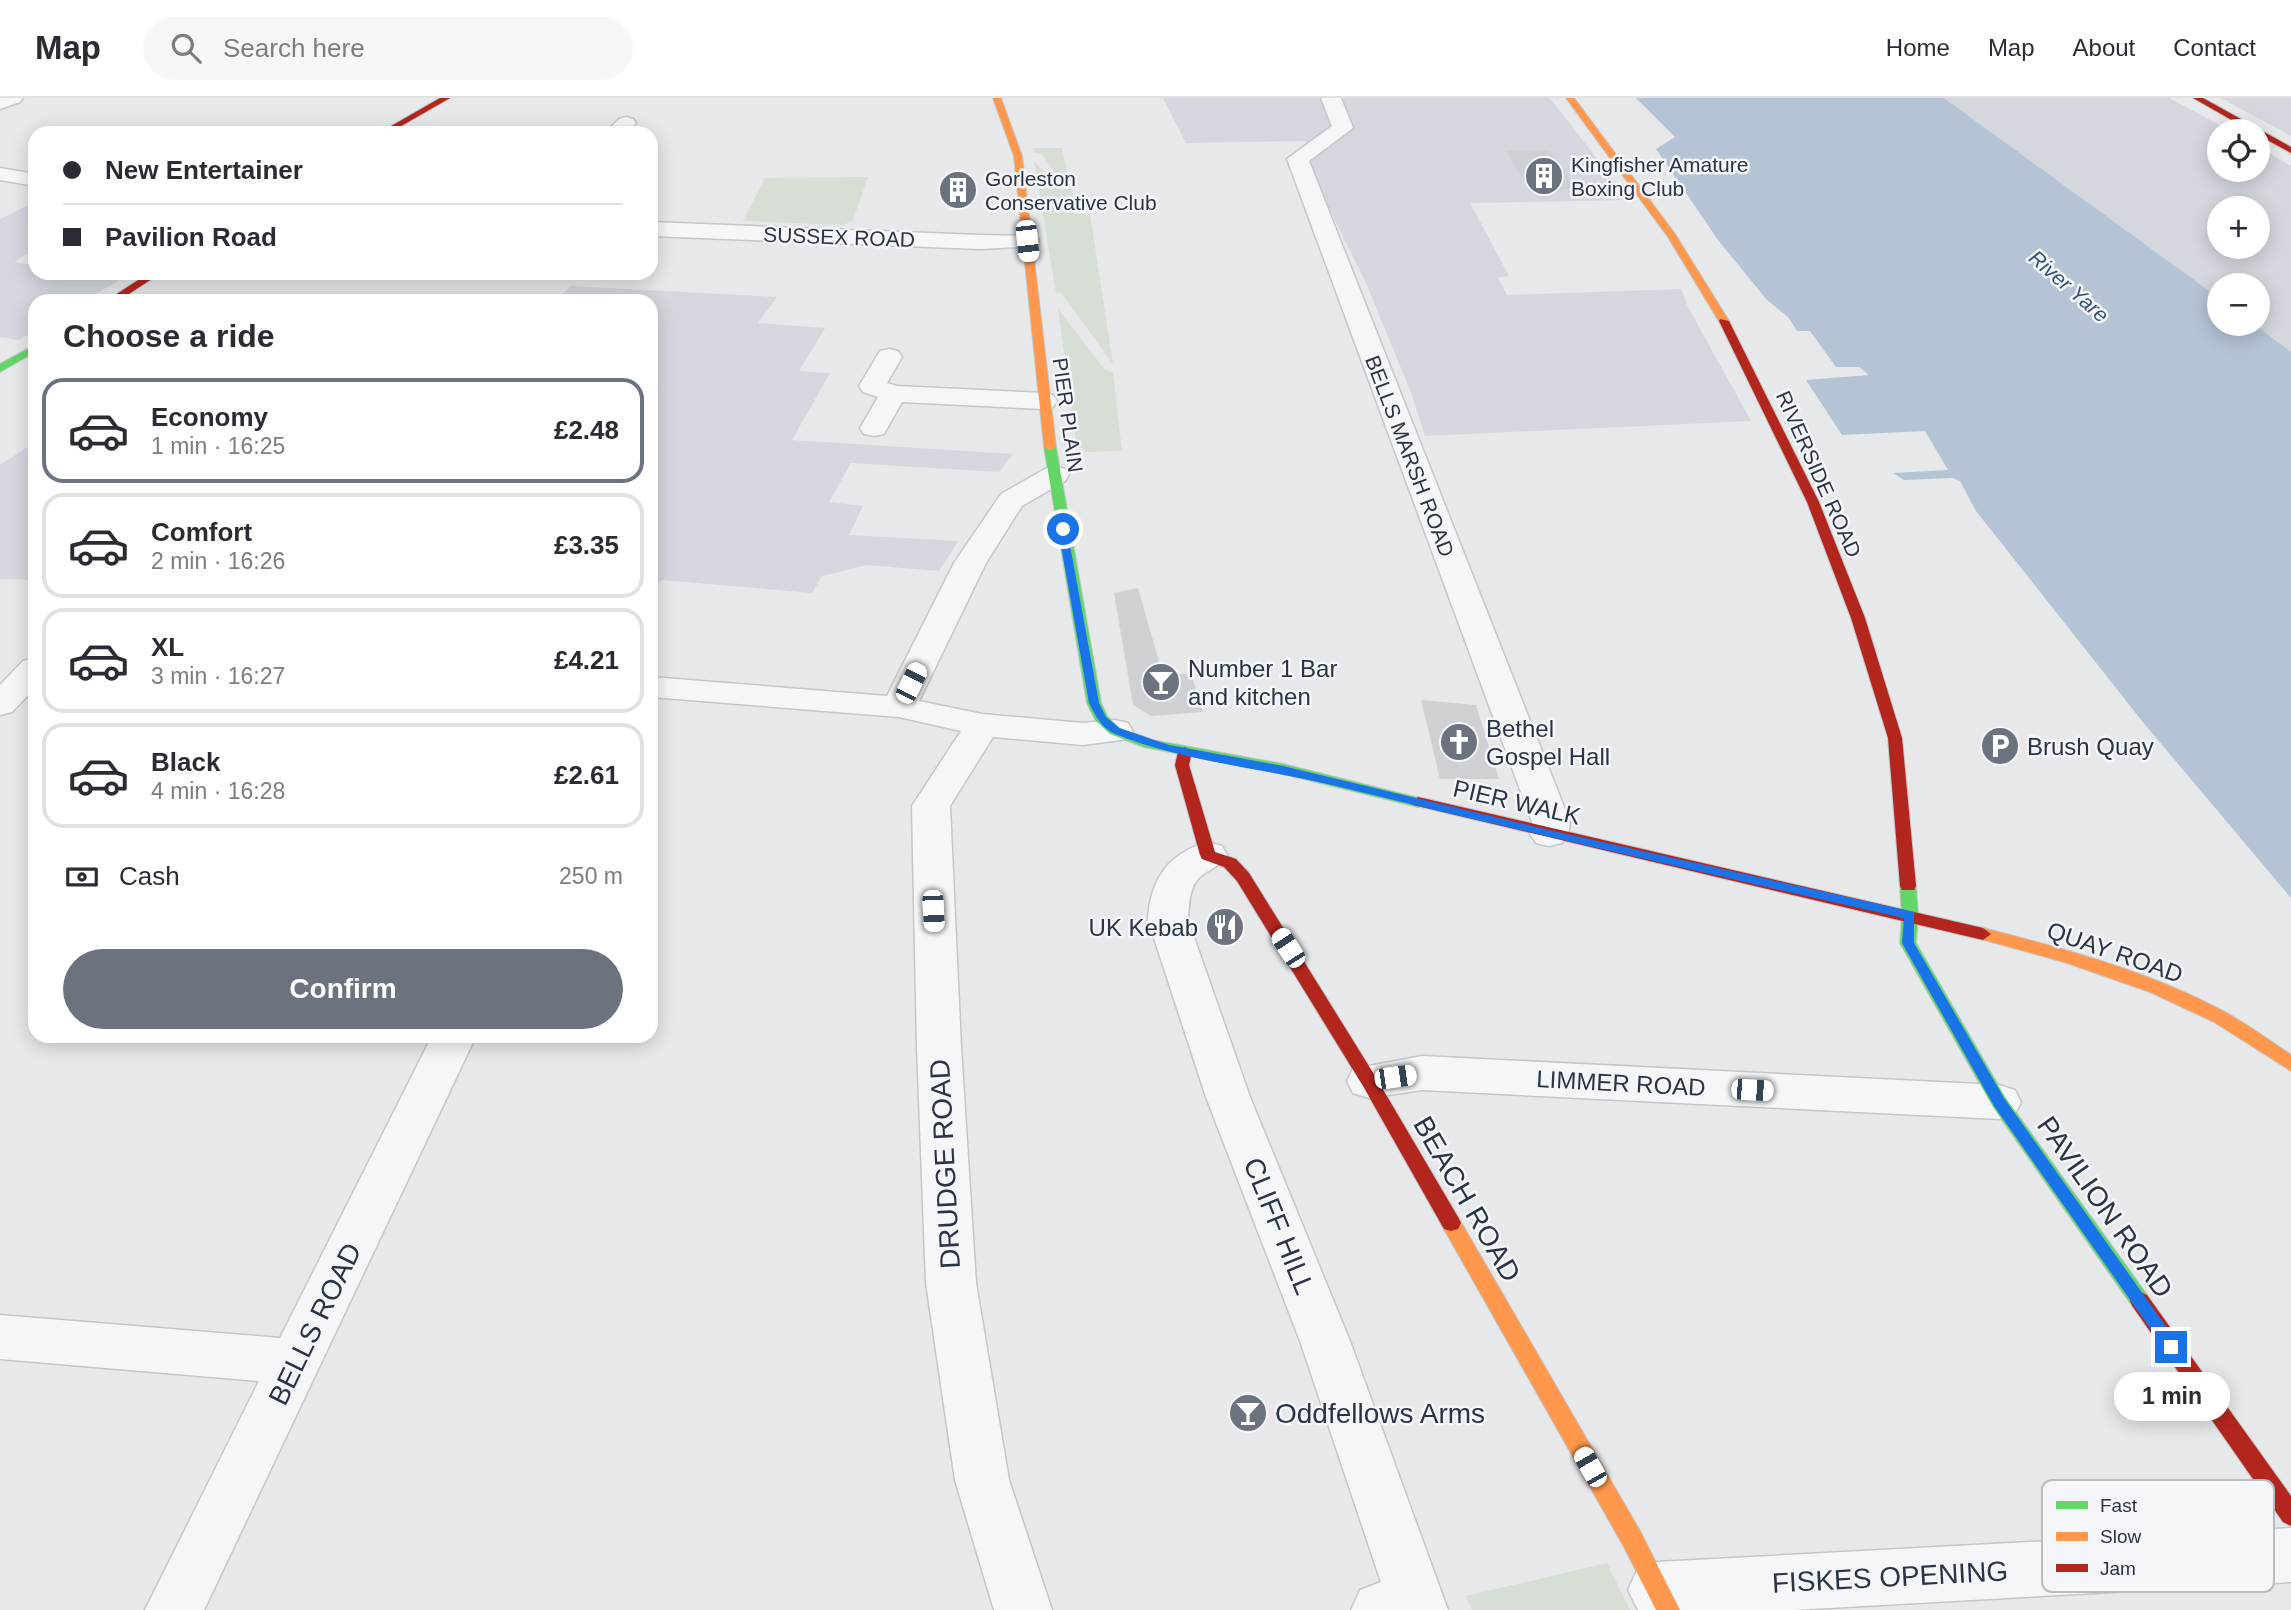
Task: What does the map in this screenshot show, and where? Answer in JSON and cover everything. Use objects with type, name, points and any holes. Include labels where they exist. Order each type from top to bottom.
[{"type":"street","points":[[0,103],[13,98]]},
{"type":"street","points":[[396,126],[446,98]]},
{"type":"street","name":"PIER PLAIN","points":[[997,98],[1017,156],[1043,401],[1067,556],[1094,703],[1101,718],[1115,730]]},
{"type":"street","name":"BELLS MARSH ROAD","points":[[1331,98],[1343,128],[1298,159],[1550,822],[1549,834]]},
{"type":"street","name":"RIVERSIDE ROAD","points":[[1570,98],[1672,236],[1724,322],[1812,502],[1858,618],[1895,738],[1910,915]]},
{"type":"street","points":[[2197,98],[2291,150]]},
{"type":"street","points":[[0,174],[28,179]]},
{"type":"street","name":"SUSSEX ROAD","points":[[658,229],[980,242],[1027,241]]},
{"type":"street","points":[[122,294],[145,280]]},
{"type":"street","points":[[0,369],[28,352]]},
{"type":"street","points":[[889,357],[872,386],[893,394],[1043,401]]},
{"type":"street","points":[[874,428],[893,394]]},
{"type":"street","points":[[900,707],[970,563],[1011,500],[1055,475]]},
{"type":"street","points":[[0,663],[28,665]]},
{"type":"street","points":[[0,705],[28,674]]},
{"type":"street","points":[[658,688],[900,707],[982,725],[1083,734],[1115,730]]},
{"type":"street","name":"DRUDGE ROAD","points":[[982,725],[931,806],[939,1033],[951,1283],[982,1480],[1023,1610]]},
{"type":"street","name":"PIER WALK","points":[[1115,730],[1149,744],[1283,769],[1549,834],[1910,915]]},
{"type":"street","points":[[1185,752],[1182,765],[1208,855]]},
{"type":"street","name":"BEACH ROAD","points":[[1208,855],[1230,863],[1243,877],[1369,1081],[1625,1527],[1663,1600]]},
{"type":"street","name":"CLIFF HILL","points":[[1208,855],[1187,866],[1169,895],[1168,920],[1228,1097],[1325,1341],[1405,1608]]},
{"type":"street","name":"QUAY ROAD","points":[[1910,915],[2026,945],[2139,982],[2211,1012],[2291,1064]]},
{"type":"street","name":"PAVILION ROAD","points":[[1910,915],[1908,943],[1999,1102],[2262,1480]]},
{"type":"street","name":"BELLS ROAD","points":[[174,1610],[451,1043]]},
{"type":"street","name":"LIMMER ROAD","points":[[1369,1081],[1422,1073],[1999,1102]]},
{"type":"street","points":[[0,1337],[297,1362]]},
{"type":"street","name":"PAVILION ROAD","points":[[2274,1498],[2288,1518]]},
{"type":"street","name":"FISKES OPENING","points":[[1663,1600],[2042,1550]]},
{"type":"shaded area","points":[[1163,98],[1550,98],[1629,200],[1470,203],[1509,276],[1498,278],[1507,295],[1681,289],[1688,307],[1751,421],[1425,436],[1412,395],[1366,283],[1312,174],[1306,141],[1186,143]]},
{"type":"shaded area","points":[[1944,98],[2169,98],[2208,119],[2207,182],[2270,182],[2270,153],[2291,166],[2291,352],[2270,336],[2270,273],[2207,273],[2207,289]]},
{"type":"shaded area","points":[[2221,98],[2291,98],[2291,136],[2270,125],[2270,119],[2260,119]]},
{"type":"shaded area","points":[[1034,148],[1062,148],[1070,185],[1063,185],[1042,154],[1034,153]]},
{"type":"shaded area","points":[[1034,161],[1058,189],[1072,189],[1074,214],[1090,214],[1113,364],[1062,294],[1056,293]]},
{"type":"shaded area","points":[[868,177],[853,220],[844,225],[743,221],[765,178]]},
{"type":"shaded area","points":[[28,205],[28,253],[14,262],[28,264],[28,280],[120,280],[96,294],[28,294],[28,334],[19,340],[0,337],[0,219]]},
{"type":"shaded area","points":[[570,286],[777,297],[758,323],[825,328],[799,371],[830,373],[792,440],[1013,454],[999,472],[851,463],[829,502],[863,506],[849,535],[958,541],[939,571],[866,565],[822,576],[812,593],[661,580],[658,585],[658,294],[563,294]]},
{"type":"shaded area","points":[[1058,309],[1105,370],[1113,372],[1122,451],[1084,452],[1083,448],[1077,448]]},
{"type":"shaded area","points":[[28,447],[28,580],[0,579],[0,465]]},
{"type":"shaded area","points":[[1607,1563],[1630,1610],[1472,1610],[1466,1596]]},
{"type":"water","name":"River Yare","points":[[1636,98],[1944,98],[2207,289],[2207,336],[2270,336],[2291,352],[2291,898],[2142,721],[1976,511],[1960,481],[1953,478],[1904,480],[1893,473],[1948,470],[1925,431],[1842,435],[1806,380],[1869,375],[1859,367],[1836,367],[1810,331],[1797,331],[1788,317],[1767,300],[1718,240],[1656,149],[1675,137]]},
{"type":"building","name":"Kingfisher Amature Boxing Club","points":[[1550,150],[1576,189],[1530,190],[1506,151]]},
{"type":"building","name":"Number 1 Bar and kitchen","points":[[1138,588],[1163,676],[1191,673],[1203,712],[1151,716],[1133,705],[1114,593]]},
{"type":"building","name":"Bethel Gospel Hall","points":[[1421,700],[1476,705],[1499,779],[1440,779]]},
{"type":"traffic: fast","points":[[0,369],[28,352]]},
{"type":"traffic: fast","points":[[1050,447],[1094,703],[1101,718],[1115,731],[1149,744],[1283,769],[1418,802]]},
{"type":"traffic: fast","points":[[1908,886],[1908,943],[1999,1102],[2140,1301]]},
{"type":"traffic: slow","points":[[997,98],[1018,156],[1050,447]]},
{"type":"traffic: slow","points":[[1570,98],[1672,236],[1724,321]]},
{"type":"traffic: slow","points":[[1983,934],[2070,958],[2156,987],[2220,1018],[2291,1064]]},
{"type":"traffic: slow","points":[[1451,1223],[1632,1539],[1668,1610]]},
{"type":"traffic: jam","points":[[396,126],[446,98]]},
{"type":"traffic: jam","points":[[2197,98],[2291,150]]},
{"type":"traffic: jam","points":[[122,294],[145,280]]},
{"type":"traffic: jam","points":[[1724,321],[1813,502],[1858,618],[1895,738],[1908,886]]},
{"type":"traffic: jam","points":[[1185,752],[1182,765],[1208,855],[1230,863],[1243,877],[1369,1081],[1451,1223]]},
{"type":"traffic: jam","points":[[1418,802],[1983,934]]},
{"type":"traffic: jam","points":[[2140,1301],[2266,1480]]},
{"type":"traffic: jam","points":[[2274,1491],[2291,1515]]},
{"type":"place","name":"Kingfisher Amature Boxing Club","points":[[1544,176]]},
{"type":"place","name":"Gorleston Conservative Club","points":[[958,190]]},
{"type":"place","name":"Number 1 Bar and kitchen","points":[[1161,682]]},
{"type":"place","name":"Bethel Gospel Hall","points":[[1459,742]]},
{"type":"place","name":"Brush Quay","points":[[2000,746]]},
{"type":"place","name":"UK Kebab","points":[[1225,927]]},
{"type":"place","name":"Oddfellows Arms","points":[[1248,1413]]},
{"type":"route","points":[[1063,529],[1094,703],[1101,718],[1115,730],[1149,744],[1283,769],[1549,834],[1910,915],[1908,943],[1999,1102],[2171,1347]]}]
